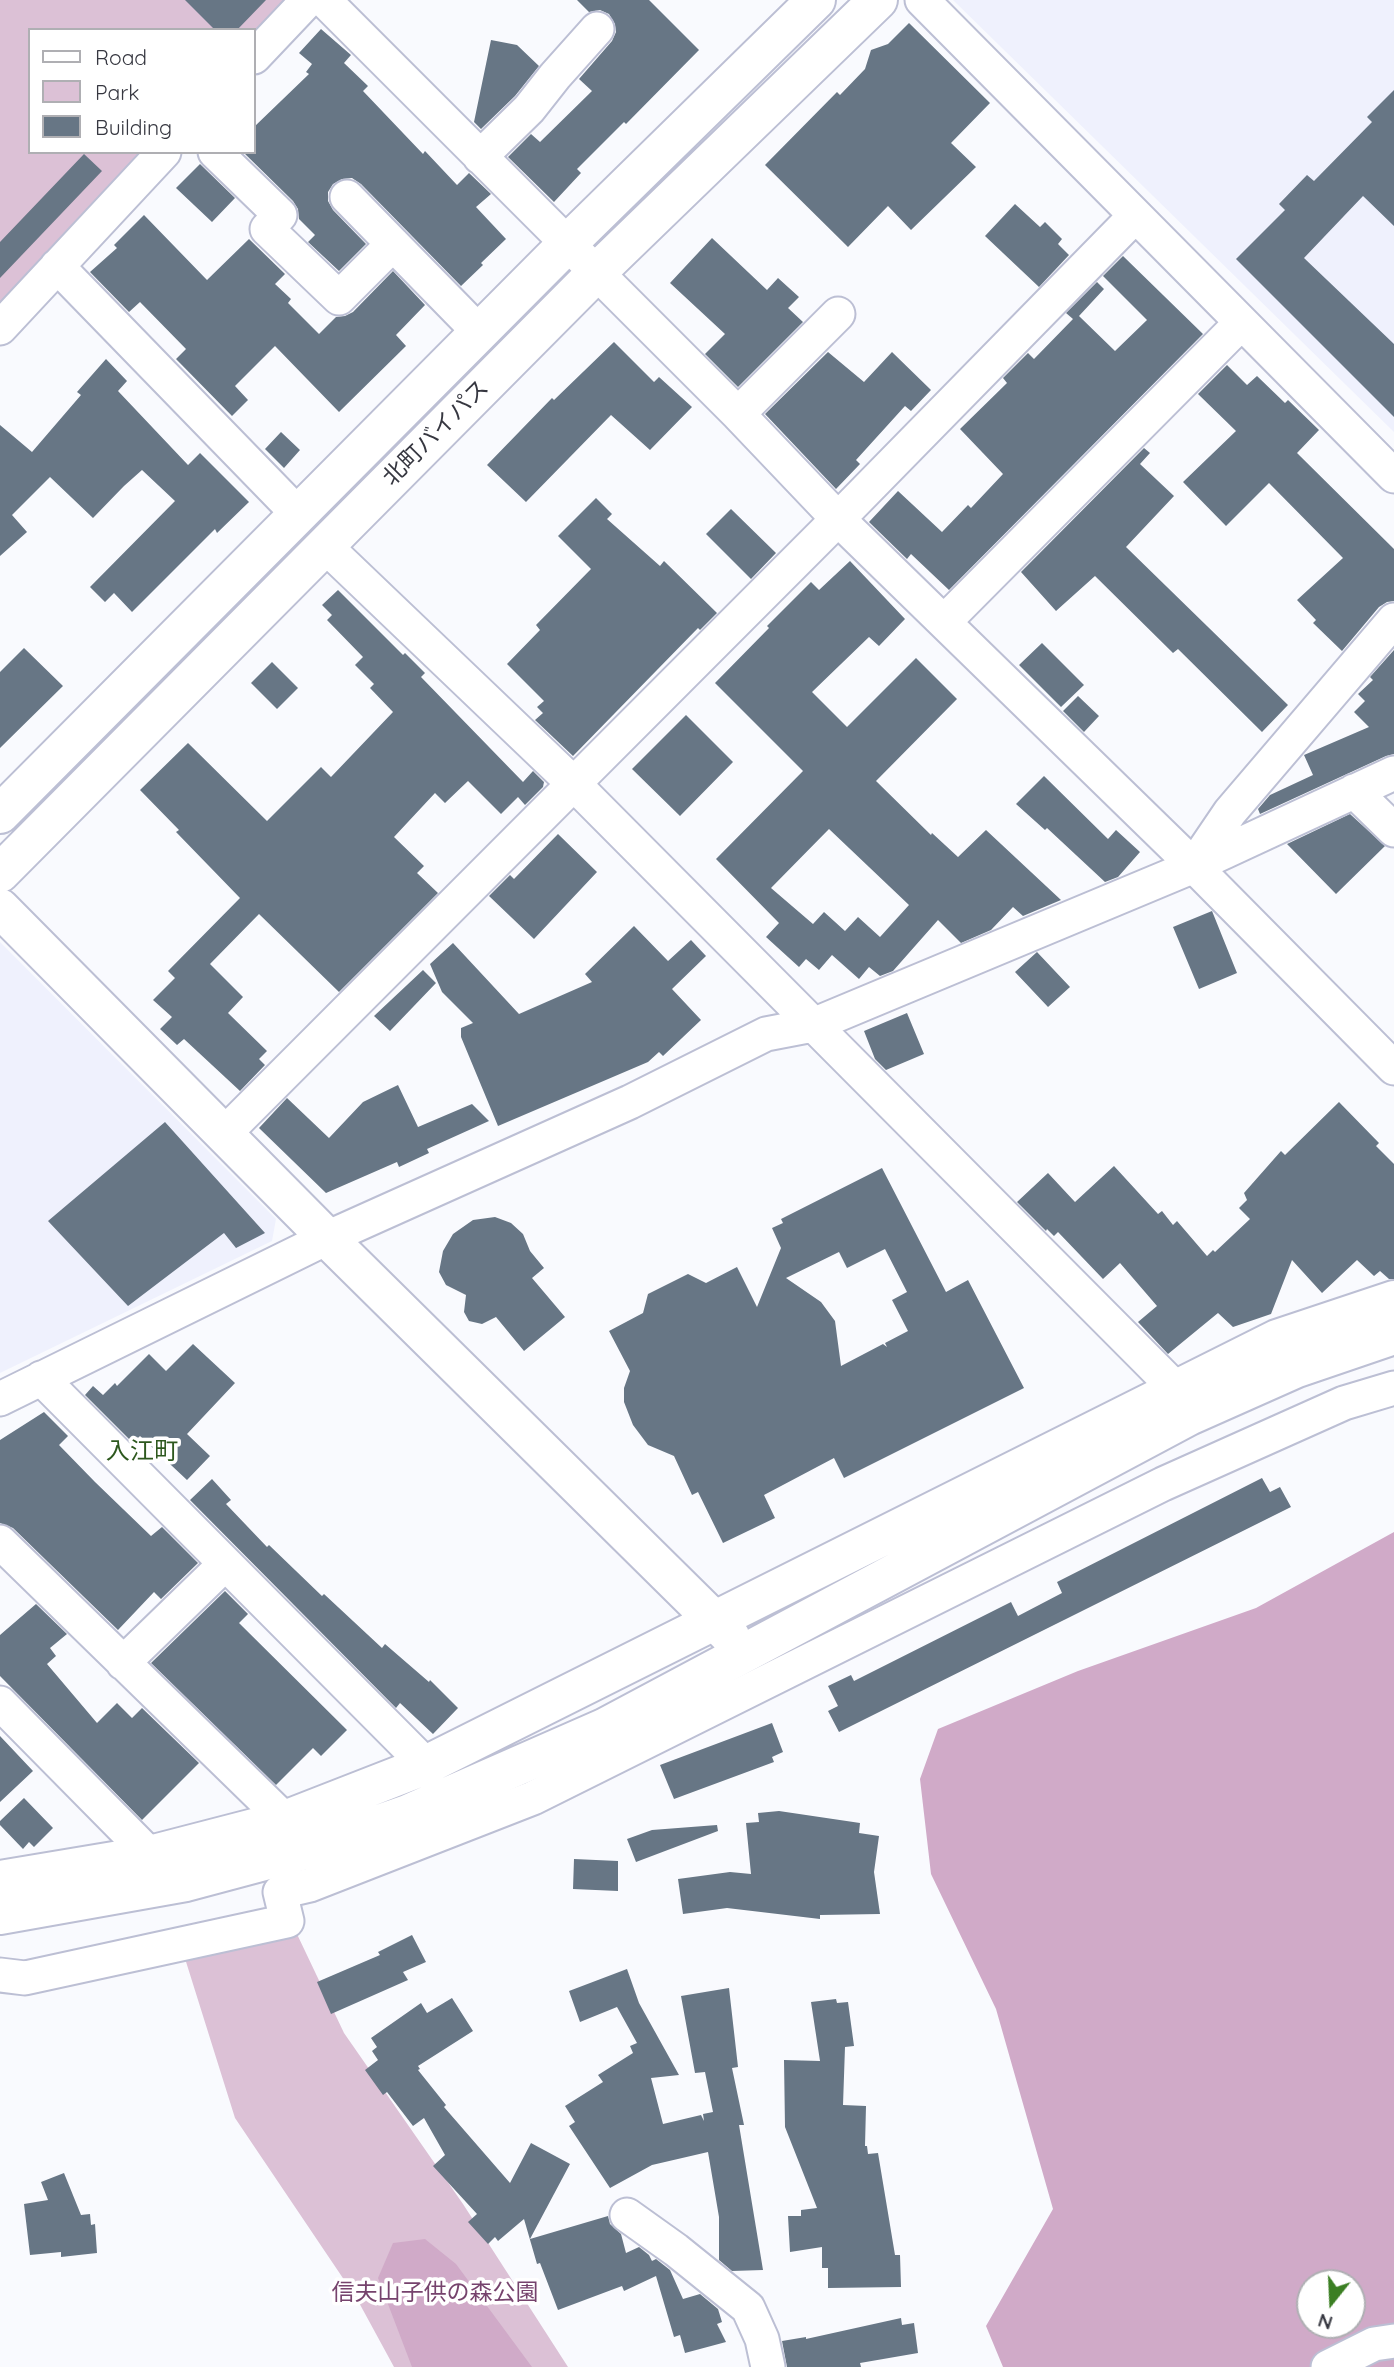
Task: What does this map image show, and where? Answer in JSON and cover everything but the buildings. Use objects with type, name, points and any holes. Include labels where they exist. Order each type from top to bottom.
[{"type":"main road","name":"北町バイパス","points":[[0,814],[567,244],[816,0]]},
{"type":"main road","name":"北町バイパス","points":[[0,873],[596,273],[878,0]]},
{"type":"main road","points":[[0,908],[327,1238],[747,1653]]},
{"type":"main road","points":[[0,1915],[186,1882],[302,1850],[408,1814],[604,1728],[747,1653],[1183,1403],[1277,1339],[1394,1300]]},
{"type":"main road","points":[[0,1880],[150,1855],[285,1820],[426,1765],[713,1619],[1183,1403],[1394,1335]]},
{"type":"street","points":[[256,55],[308,0]]},
{"type":"street","points":[[324,0],[738,414],[838,519],[1194,866],[1394,1069]]},
{"type":"street","points":[[922,0],[1394,476]]},
{"type":"street","points":[[480,158],[529,109],[597,29]]},
{"type":"street","points":[[0,328],[162,154]]},
{"type":"street","points":[[217,154],[280,215],[267,229],[340,298],[393,244]]},
{"type":"street","points":[[347,197],[480,333]]},
{"type":"street","points":[[225,1133],[838,519],[1135,216]]},
{"type":"street","points":[[57,266],[299,515]]},
{"type":"street","points":[[738,414],[838,314]]},
{"type":"street","points":[[944,622],[1241,323]]},
{"type":"street","points":[[324,545],[574,784],[1183,1403]]},
{"type":"street","points":[[1194,866],[1230,812],[1394,620]]},
{"type":"street","points":[[0,1399],[327,1238],[630,1102],[765,1034],[813,1025],[1194,866],[1394,773]]},
{"type":"street","points":[[1354,791],[1394,830]]},
{"type":"street","points":[[41,1378],[426,1765]]},
{"type":"street","points":[[0,1975],[25,1978],[287,1921],[280,1892],[310,1885],[533,1798],[1163,1484],[1344,1403],[1394,1388]]},
{"type":"street","points":[[0,1542],[285,1820]]},
{"type":"street","points":[[123,1664],[225,1564]]},
{"type":"street","points":[[0,1703],[150,1855]]},
{"type":"street","points":[[627,2215],[676,2250],[748,2308],[762,2339],[768,2367]]},
{"type":"street","points":[[1328,2367],[1374,2344],[1394,2341]]},
{"type":"shaded area","points":[[953,0],[1394,0],[1394,432]]},
{"type":"shaded area","points":[[0,942],[276,1219],[272,1241],[0,1373]]},
{"type":"green space","points":[[0,0],[288,0],[256,34],[256,28],[28,28],[28,154],[141,154],[0,302]]},
{"type":"green space","points":[[1394,1532],[1394,2367],[1003,2367],[986,2326],[1053,2209],[996,2009],[931,1874],[920,1779],[938,1729],[1078,1671],[1256,1608]]},
{"type":"green space","name":"信夫山子供の森公園","points":[[291,1901],[296,1932],[344,2033],[463,2204],[568,2367],[394,2367],[357,2299],[235,2118],[177,1933]]},
{"type":"green space","points":[[425,2239],[456,2264],[532,2367],[412,2367],[378,2278],[393,2243]]},
{"type":"district","name":"入江町","points":[[142,1452]]}]
